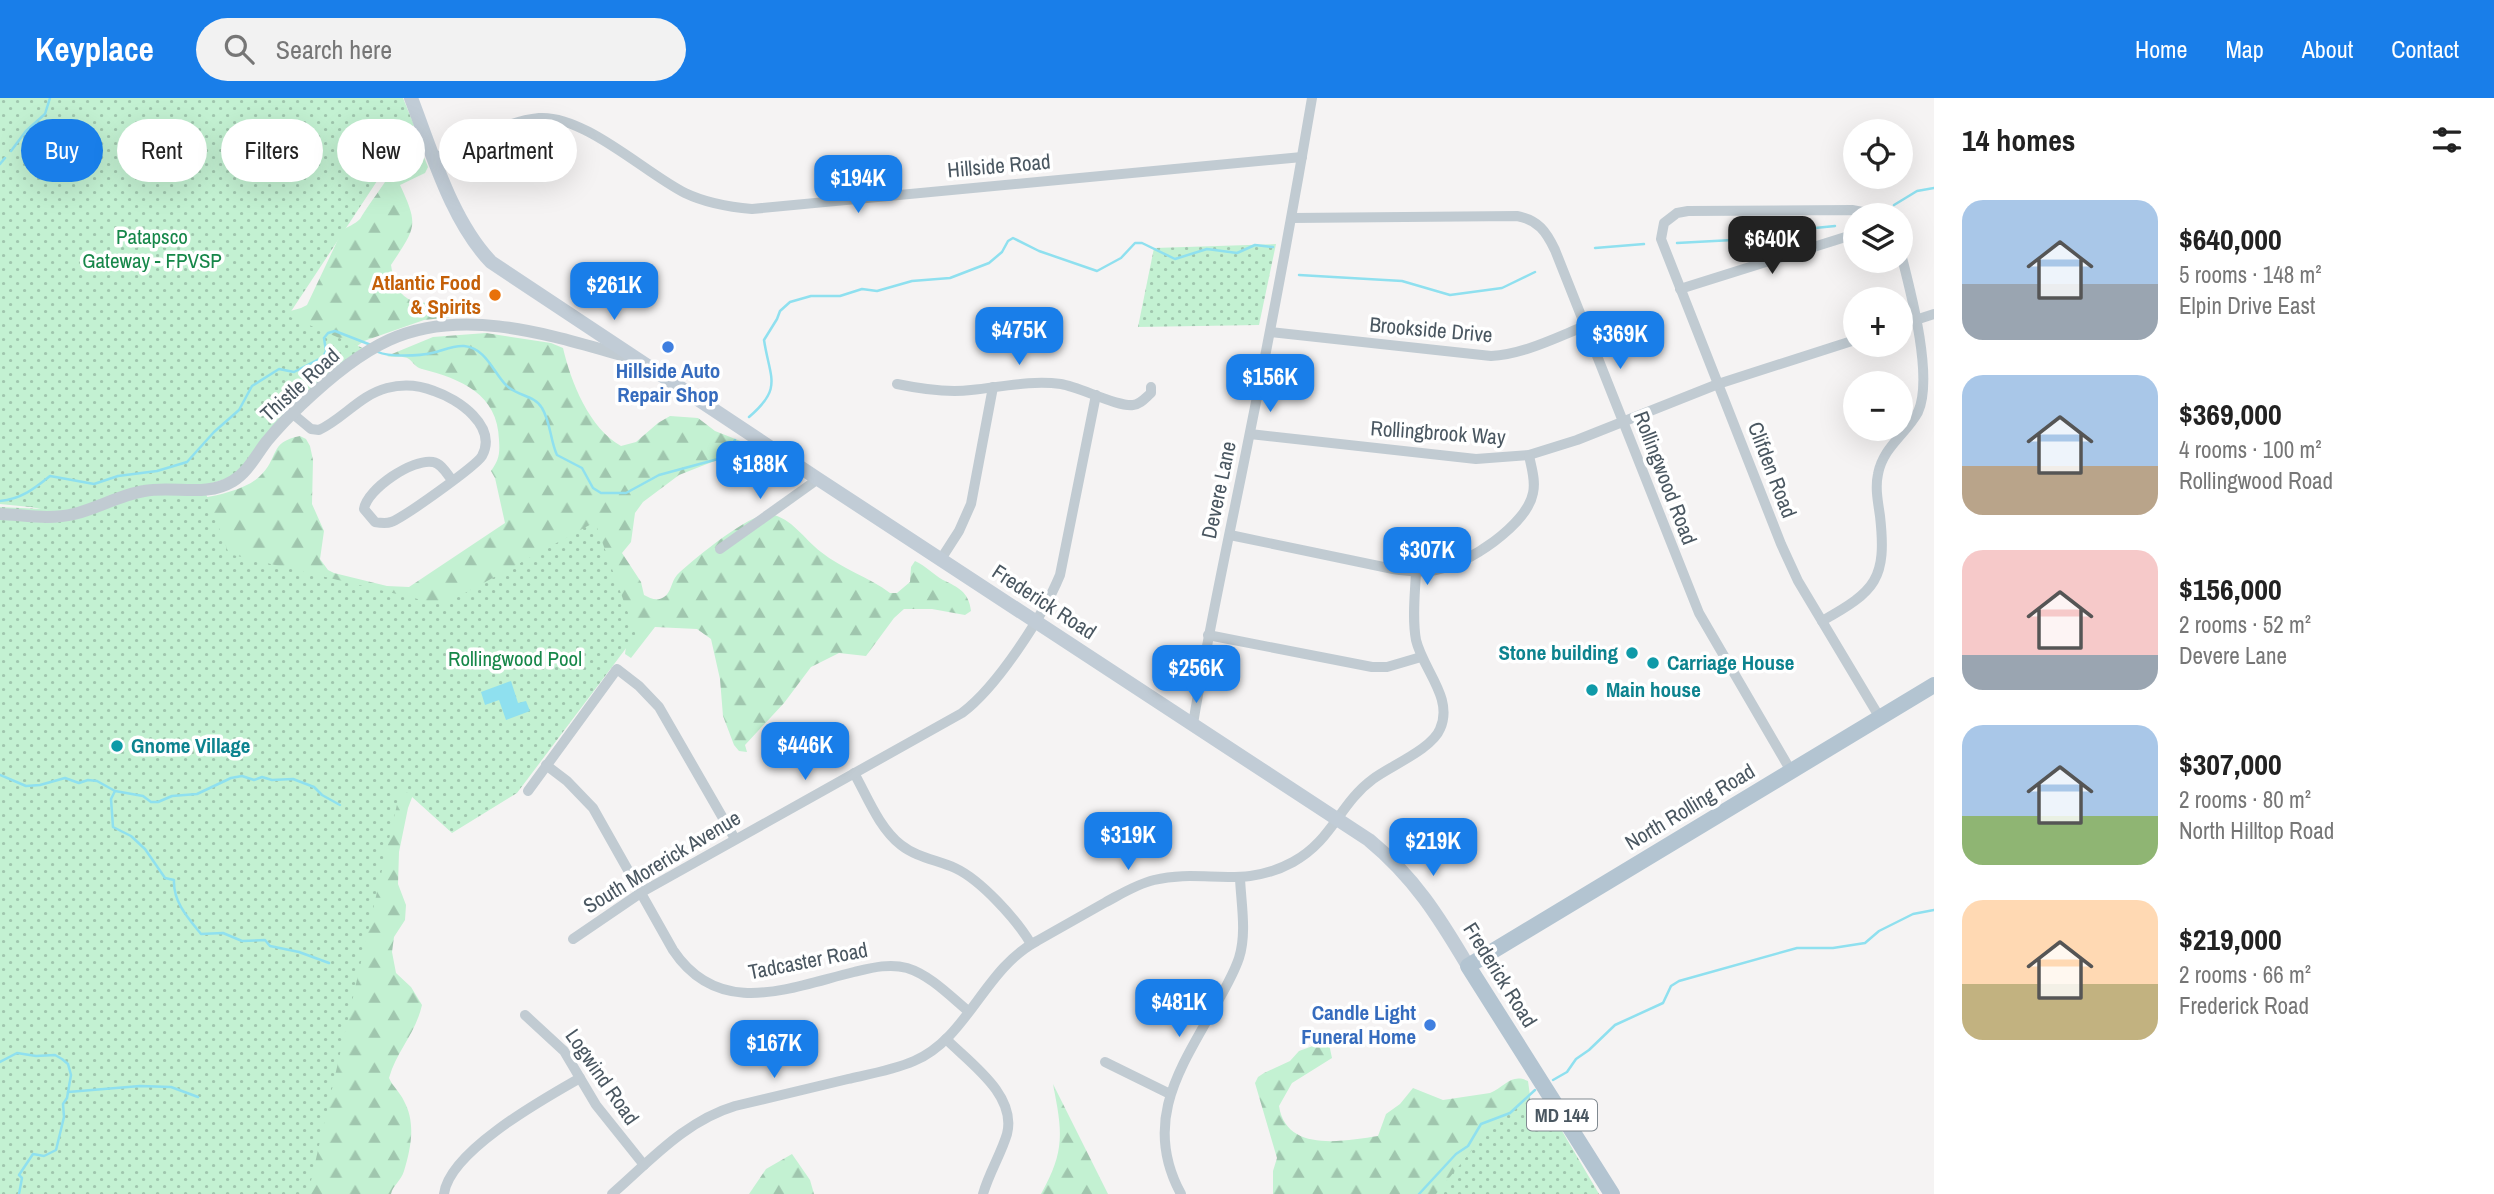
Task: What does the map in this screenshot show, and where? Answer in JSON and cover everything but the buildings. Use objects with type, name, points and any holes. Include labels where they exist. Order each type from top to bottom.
[{"type":"main road","name":"Frederick Road","points":[[411,98],[459,216],[470,236],[491,262],[1338,818],[1380,849],[1410,878],[1438,915],[1612,1194]]},
{"type":"main road","name":"North Rolling Road","points":[[1468,965],[1934,685]]},
{"type":"street","name":"Devere Lane","points":[[1193,724],[1208,635],[1292,218],[1312,98]]},
{"type":"street","name":"Hillside Road","points":[[435,158],[515,124],[542,118],[554,119],[572,124],[684,192],[715,204],[752,208],[1302,157]]},
{"type":"street","name":"Clifden Road","points":[[1843,210],[1688,211],[1677,213],[1664,223],[1661,239],[1781,544],[1822,621],[1880,718]]},
{"type":"street","name":"Rollingwood Road","points":[[1292,218],[1517,216],[1528,218],[1542,228],[1549,237],[1699,613],[1791,771]]},
{"type":"street","points":[[1680,289],[1843,238]]},
{"type":"street","points":[[1822,621],[1862,596],[1879,572],[1883,544],[1876,485],[1878,471],[1889,447],[1915,417],[1924,398],[1925,370],[1906,273]]},
{"type":"street","points":[[1913,321],[1934,314]]},
{"type":"street","name":"Thistle Road","points":[[0,513],[54,517],[72,515],[145,490],[208,490],[234,481],[293,414],[336,375],[373,349],[391,339],[413,332],[478,325],[555,337],[639,360]]},
{"type":"street","name":"Brookside Drive","points":[[1270,332],[1491,356],[1507,355],[1585,326]]},
{"type":"street","name":"Rollingbrook Way","points":[[1250,434],[1476,459],[1529,455],[1577,440],[1718,384],[1843,344]]},
{"type":"street","points":[[897,384],[949,391],[1011,383],[1064,384],[1131,405],[1142,401],[1151,393],[1151,387]]},
{"type":"street","points":[[293,414],[311,429],[318,430],[377,391],[407,386],[435,391],[470,412],[483,428],[485,439],[481,457],[452,480],[390,522],[375,522],[364,509],[370,495],[382,484],[411,467],[426,462],[440,465],[452,480]]},
{"type":"street","points":[[941,559],[959,531],[971,504],[993,387]]},
{"type":"street","name":"South Morerick Avenue","points":[[573,939],[642,892],[974,704],[991,686],[1052,593],[1062,567],[1096,395]]},
{"type":"street","points":[[1230,535],[1416,572],[1450,567],[1483,549],[1521,516],[1533,494],[1534,482],[1529,455]]},
{"type":"street","points":[[720,549],[818,479]]},
{"type":"street","points":[[612,1194],[677,1136],[711,1114],[898,1067],[927,1054],[946,1039],[1004,965],[1031,944],[1136,886],[1152,880],[1189,877],[1240,878],[1259,875],[1292,863],[1318,845],[1364,786],[1424,746],[1440,729],[1444,708],[1442,699],[1421,657],[1414,626],[1416,572]]},
{"type":"street","points":[[1208,635],[1372,667],[1387,667],[1421,657]]},
{"type":"street","points":[[528,791],[617,670],[639,686],[659,707],[735,839]]},
{"type":"street","name":"Tadcaster Road","points":[[546,765],[567,781],[593,808],[680,961],[714,987],[729,992],[756,994],[872,968],[896,966],[919,973],[968,1011]]},
{"type":"street","points":[[854,772],[884,825],[899,844],[964,874],[1009,913],[1031,944]]},
{"type":"street","points":[[1181,1194],[1167,1161],[1163,1126],[1170,1094],[1178,1074],[1239,959],[1243,933],[1240,878]]},
{"type":"street","name":"Logwind Road","points":[[525,1015],[556,1042],[607,1121],[644,1165]]},
{"type":"street","points":[[946,1039],[997,1090],[1009,1116],[1006,1135],[983,1194]]},
{"type":"street","points":[[1105,1062],[1170,1094]]},
{"type":"street","points":[[444,1194],[449,1178],[457,1167],[480,1145],[526,1109],[580,1078]]},
{"type":"green space","points":[[0,98],[403,98],[412,119],[337,119],[337,182],[376,182],[288,316],[365,349],[231,477],[203,486],[229,554],[443,605],[595,522],[636,635],[517,793],[452,833],[401,787],[308,1194],[0,1194],[0,507],[41,509],[0,500]]},
{"type":"green space","points":[[385,182],[406,182],[400,185],[410,209],[412,226],[406,242],[391,265],[400,291],[406,298],[414,301],[459,305],[481,314],[424,320],[364,341],[320,374],[50,509],[0,504],[0,393],[301,308],[307,305],[342,231],[360,219]]},
{"type":"green space","points":[[1276,244],[1259,325],[1138,327],[1154,248]]},
{"type":"green space","name":"Rollingwood Pool","points":[[486,333],[551,343],[563,348],[583,403],[600,428],[621,446],[636,442],[670,416],[698,418],[715,431],[748,444],[745,449],[679,475],[643,502],[635,513],[631,542],[622,553],[641,582],[644,595],[656,599],[664,597],[677,575],[708,549],[750,520],[770,514],[791,524],[829,558],[890,593],[897,593],[910,582],[911,567],[915,561],[962,591],[968,599],[971,611],[965,615],[932,609],[904,609],[894,618],[866,656],[839,653],[811,667],[784,703],[745,745],[747,752],[739,751],[734,745],[723,716],[720,679],[711,639],[697,629],[655,627],[631,658],[625,654],[628,631],[416,787],[408,808],[399,852],[398,884],[406,905],[405,920],[394,937],[392,952],[396,973],[411,987],[422,1005],[389,1078],[408,1109],[411,1127],[404,1171],[391,1194],[0,1194],[202,498],[232,491],[254,481],[265,470],[283,442],[300,436],[306,439],[310,446],[313,460],[312,504],[324,531],[320,559],[328,570],[334,573],[387,586],[409,587],[505,523],[491,471],[498,457],[499,440],[492,411],[475,391],[450,378],[420,368],[407,358],[387,356],[433,337]]},
{"type":"green space","points":[[1321,1043],[1329,1044],[1332,1058],[1292,1083],[1279,1106],[1284,1121],[1293,1131],[1304,1137],[1334,1141],[1378,1136],[1386,1114],[1400,1104],[1413,1088],[1443,1100],[1490,1093],[1512,1080],[1522,1079],[1528,1081],[1532,1110],[1439,1194],[1273,1194],[1273,1171],[1277,1158],[1255,1083],[1258,1077],[1290,1061],[1299,1051]]},
{"type":"green space","points":[[1053,1084],[1108,1194],[1041,1194],[1055,1165],[1060,1140]]},
{"type":"green space","points":[[1545,1102],[1599,1194],[1436,1194],[1508,1106]]},
{"type":"green space","points":[[792,1154],[810,1180],[814,1194],[749,1194],[766,1169]]},
{"type":"water","points":[[511,681],[518,703],[526,701],[530,711],[506,720],[499,700],[485,705],[481,692]]},
{"type":"waterway","points":[[11,151],[26,131],[45,114],[50,98]]},
{"type":"waterway","points":[[0,164],[5,158]]},
{"type":"waterway","points":[[1897,203],[1917,191],[1934,188]]},
{"type":"waterway","points":[[1677,243],[1770,238],[1805,229],[1835,226]]},
{"type":"waterway","points":[[749,417],[767,398],[772,382],[764,340],[780,311],[790,302],[811,296],[840,296],[862,289],[877,291],[912,281],[950,278],[989,263],[1013,238],[1039,251],[1097,271],[1121,258],[1135,243],[1142,243],[1175,259],[1207,249],[1237,253],[1255,245],[1273,247]]},
{"type":"waterway","points":[[1595,248],[1644,244]]},
{"type":"waterway","points":[[1299,275],[1402,281],[1450,295],[1502,288],[1535,272]]},
{"type":"waterway","points":[[0,501],[27,493],[50,476],[94,484],[118,476],[157,471],[187,462],[214,432],[239,410],[252,386],[279,369],[294,372],[323,357],[326,351],[324,338],[328,333],[335,331],[371,345]]},
{"type":"waterway","points":[[378,352],[420,355],[460,346],[478,351],[510,389],[539,404],[547,420],[557,455],[582,468],[593,488],[601,493],[626,493],[659,475],[718,459],[726,454],[735,440]]},
{"type":"waterway","points":[[0,775],[26,786],[65,778],[79,783],[97,781],[115,791],[143,796],[151,802],[172,796],[197,794],[231,778],[242,776],[254,780],[262,777],[272,780],[293,779],[314,787],[340,805]]},
{"type":"waterway","points":[[115,791],[111,799],[113,827],[131,836],[145,849],[165,878],[174,880],[179,903],[201,934],[223,933],[242,941],[265,940],[270,946],[299,952],[329,963]]},
{"type":"waterway","points":[[1553,1080],[1567,1072],[1576,1059],[1615,1025],[1663,1003],[1671,986],[1679,981],[1797,948],[1833,948],[1865,943],[1879,931],[1913,914],[1934,910]]},
{"type":"waterway","points":[[0,1062],[17,1053],[55,1055],[68,1064],[71,1075],[67,1098],[63,1104],[64,1117],[56,1150],[44,1156],[33,1154],[19,1175],[22,1178],[19,1194]]},
{"type":"waterway","points":[[68,1092],[140,1086],[171,1087],[198,1097]]},
{"type":"waterway","points":[[1419,1194],[1456,1154],[1468,1146],[1481,1124],[1510,1113],[1535,1090]]},
{"type":"place","name":"Atlantic Food & Spirits","points":[[495,295]]},
{"type":"place","name":"Hillside Auto Repair Shop","points":[[668,347]]},
{"type":"place","name":"Stone building","points":[[1632,653]]},
{"type":"place","name":"Carriage House","points":[[1653,663]]},
{"type":"place","name":"Main house","points":[[1592,690]]},
{"type":"place","name":"Gnome Village","points":[[117,746]]},
{"type":"place","name":"Candle Light Funeral Home","points":[[1430,1025]]},
{"type":"park label","name":"Patapsco Gateway - FPVSP","points":[[152,249]]}]
